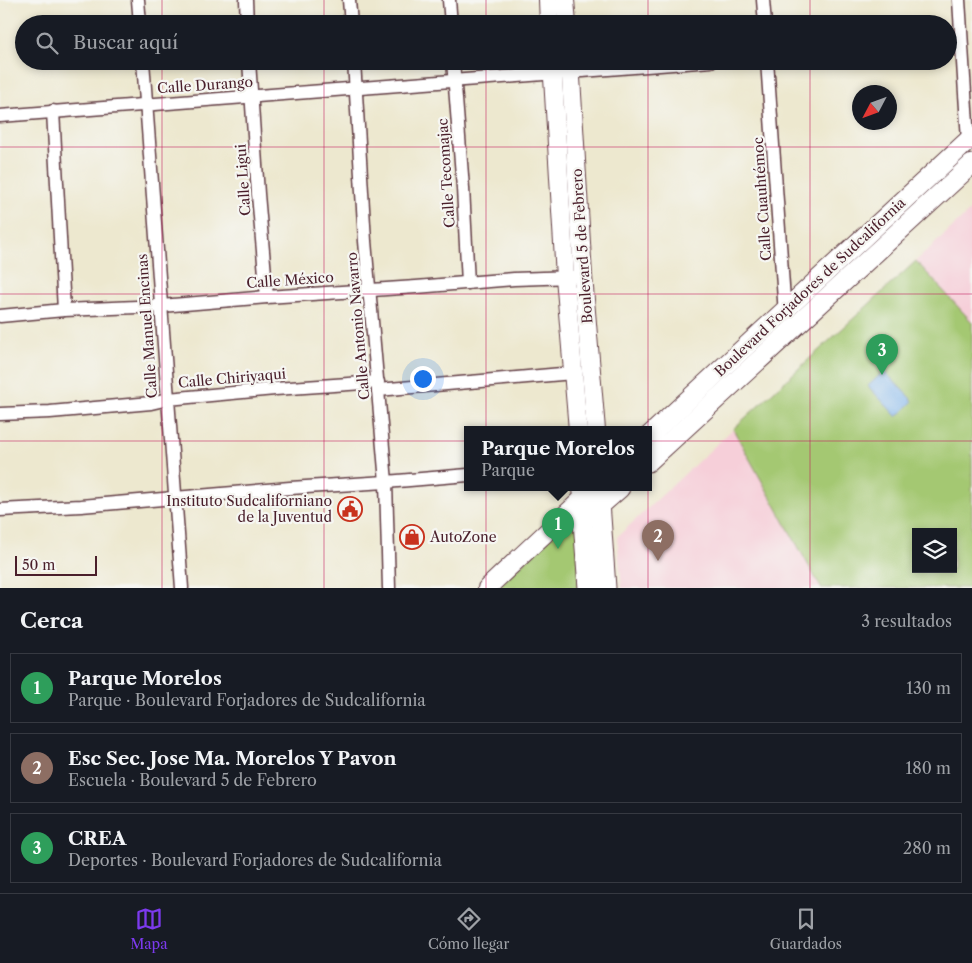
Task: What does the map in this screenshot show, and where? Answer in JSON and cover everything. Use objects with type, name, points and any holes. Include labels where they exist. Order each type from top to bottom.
[{"type":"main road","points":[[548,0],[549,15]]},
{"type":"main road","points":[[566,0],[567,15]]},
{"type":"main road","name":"Boulevard 5 de Febrero","points":[[552,70],[565,277],[578,426]]},
{"type":"main road","name":"Boulevard 5 de Febrero","points":[[570,70],[583,276],[596,426]]},
{"type":"main road","name":"Boulevard Forjadores de Sudcalifornia","points":[[652,433],[970,138]]},
{"type":"main road","name":"Boulevard Forjadores de Sudcalifornia","points":[[652,458],[972,164]]},
{"type":"main road","points":[[586,491],[583,521],[588,588]]},
{"type":"main road","points":[[487,588],[586,491]]},
{"type":"main road","points":[[583,521],[600,497],[613,491]]},
{"type":"main road","points":[[600,497],[606,588]]},
{"type":"street","points":[[138,0],[139,15]]},
{"type":"street","points":[[246,0],[247,15]]},
{"type":"street","points":[[349,0],[350,15]]},
{"type":"street","points":[[449,0],[450,15]]},
{"type":"street","points":[[763,0],[764,15]]},
{"type":"street","points":[[959,0],[970,138]]},
{"type":"street","name":"Calle Manuel Encinas","points":[[144,70],[182,588]]},
{"type":"street","name":"Calle Ligui","points":[[250,70],[267,297]]},
{"type":"street","name":"Calle Antonio Navarro","points":[[355,70],[362,202],[386,482],[389,588]]},
{"type":"street","name":"Calle Tecomajac","points":[[454,70],[468,283]]},
{"type":"street","name":"Calle Durango","points":[[0,116],[455,81],[531,70]]},
{"type":"street","name":"Calle Cuauhtémoc","points":[[768,70],[787,334]]},
{"type":"street","points":[[53,112],[64,310]]},
{"type":"street","name":"Calle México","points":[[0,316],[64,310],[161,306],[514,279],[583,276]]},
{"type":"street","name":"Calle Chiriyaqui","points":[[0,414],[50,412],[151,403],[275,389],[378,386],[573,374]]},
{"type":"street","points":[[0,510],[81,506],[464,475]]},
{"type":"shaded area","points":[[972,209],[972,322],[916,261]]},
{"type":"shaded area","points":[[733,429],[821,588],[622,588],[617,537]]},
{"type":"green space","points":[[916,261],[972,322],[972,588],[821,588],[733,429]]},
{"type":"green space","points":[[578,511],[579,588],[497,588]]},
{"type":"water","points":[[884,371],[913,401],[897,417],[868,386]]},
{"type":"place","name":"CREA","points":[[882,375]]},
{"type":"place","name":"Instituto Sudcaliforniano de la Juventud","points":[[350,509]]},
{"type":"place","name":"AutoZone","points":[[412,537]]},
{"type":"place","name":"Parque Morelos","points":[[558,549]]},
{"type":"place","name":"Esc Sec. Jose Ma. Morelos Y Pavon","points":[[658,561]]}]
